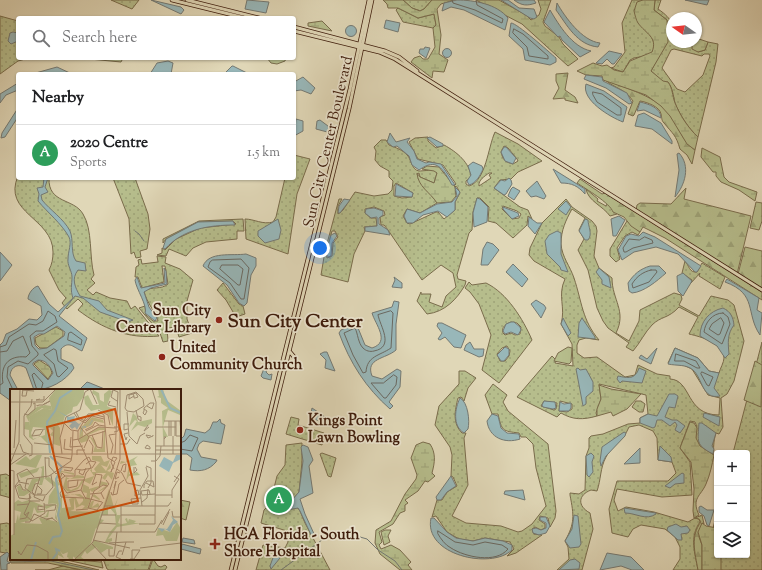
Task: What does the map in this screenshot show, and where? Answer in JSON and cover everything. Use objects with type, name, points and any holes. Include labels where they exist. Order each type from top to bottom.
[{"type":"main road","points":[[172,0],[237,16]]},
{"type":"main road","points":[[187,0],[251,16]]},
{"type":"main road","points":[[361,46],[370,0]]},
{"type":"main road","points":[[361,46],[361,37],[370,0]]},
{"type":"main road","points":[[296,28],[352,42],[368,50],[395,59],[762,290]]},
{"type":"main road","points":[[296,30],[392,54],[430,81]]},
{"type":"main road","points":[[352,42],[358,41],[361,37]]},
{"type":"main road","name":"Sun City Center Boulevard","points":[[235,570],[284,371],[289,357],[290,347],[349,109],[361,54],[361,46]]},
{"type":"main road","name":"Sun City Center Boulevard","points":[[231,570],[361,46]]},
{"type":"main road","points":[[361,54],[363,50],[368,50]]},
{"type":"main road","points":[[349,109],[352,90],[350,89]]},
{"type":"main road","points":[[320,210],[318,223],[320,228]]},
{"type":"main road","points":[[290,347],[291,354],[295,358]]},
{"type":"main road","points":[[284,354],[289,357]]},
{"type":"green space","points":[[111,0],[139,0],[132,9]]},
{"type":"green space","points":[[383,0],[403,0],[412,8],[420,11],[424,9],[432,0],[454,0],[441,4],[437,9],[441,35],[439,54],[448,60],[444,72],[433,71],[432,78],[411,62],[414,58],[420,56],[423,59],[428,59],[435,47],[433,28],[436,25],[434,14],[418,18],[398,8],[388,8],[387,4]]},
{"type":"green space","points":[[403,0],[432,0],[424,9],[420,11],[412,8]]},
{"type":"green space","points":[[476,0],[499,0],[526,15],[531,20],[539,15],[541,9],[538,0],[551,0],[543,22],[545,26],[559,37],[563,44],[578,59],[568,66],[522,24]]},
{"type":"green space","points":[[632,0],[643,0],[639,23],[652,38],[654,46],[650,55],[630,60],[623,72],[611,68],[614,67],[625,52],[622,23]]},
{"type":"green space","points":[[643,0],[655,0],[654,10],[666,19],[666,45],[651,71],[663,81],[668,82],[670,85],[679,112],[698,137],[695,150],[687,144],[670,116],[661,106],[646,95],[603,80],[602,76],[586,75],[577,71],[593,63],[602,66],[607,65],[614,70],[623,72],[630,61],[652,52],[652,39],[636,19],[634,11],[637,2]]},
{"type":"green space","points":[[655,0],[661,0],[658,9],[666,15],[666,19],[654,10]]},
{"type":"green space","points":[[398,8],[418,18],[434,14],[436,25],[433,28],[403,22],[396,10]]},
{"type":"green space","points":[[0,16],[16,20],[16,60],[22,60],[0,74]]},
{"type":"green space","points":[[322,21],[332,31],[308,26],[308,23]]},
{"type":"green space","points":[[666,36],[666,48],[694,48],[698,52],[705,50],[708,42],[718,44],[716,62],[698,137],[679,112],[668,82],[663,82],[651,71],[658,58]],"holes":[[[674,49],[702,56],[704,54],[709,54],[710,56],[703,75],[685,92],[677,89],[662,68],[671,50]]]},
{"type":"green space","points":[[702,40],[708,42],[705,50],[698,52],[692,49],[702,48]]},
{"type":"green space","points":[[100,60],[122,60],[121,62]]},
{"type":"green space","points":[[269,60],[285,60],[277,64],[271,63]]},
{"type":"green space","points":[[568,73],[565,90],[575,97],[578,103],[565,100],[565,98],[553,99],[559,88],[556,81],[556,74]]},
{"type":"green space","points":[[605,80],[646,96],[654,100],[666,110],[674,120],[686,142],[695,150],[692,164],[687,155],[680,149],[674,135],[663,122],[660,111],[656,107],[640,101],[634,115],[628,114],[633,101],[623,91]]},
{"type":"green space","points":[[495,132],[518,144],[542,161],[518,172],[511,179],[500,180],[494,188],[520,207],[528,210],[532,219],[528,216],[527,225],[513,238],[496,223],[488,221],[489,207],[480,198],[477,198],[473,212],[472,230],[469,233],[457,275],[458,279],[466,281],[465,285],[454,300],[445,308],[427,314],[417,301],[421,292],[421,294],[431,294],[429,302],[442,307],[446,296],[456,287],[453,273],[441,265],[422,280],[388,230],[384,225],[381,225],[380,217],[385,215],[384,211],[374,207],[365,209],[365,213],[371,218],[376,218],[377,226],[364,227],[365,231],[354,254],[348,282],[321,275],[325,251],[339,199],[342,199],[338,206],[338,214],[343,210],[355,192],[374,196],[388,194],[392,190],[393,181],[389,177],[389,171],[380,166],[375,160],[376,151],[374,147],[381,140],[386,140],[389,145],[406,154],[415,169],[419,171],[434,170],[437,173],[434,183],[420,177],[419,173],[417,174],[424,187],[437,203],[420,213],[407,209],[403,216],[407,223],[410,224],[436,212],[438,212],[444,219],[455,210],[455,202],[460,193],[457,187],[454,186],[456,184],[443,165],[418,159],[409,142],[415,138],[428,137],[428,141],[436,148],[444,145],[454,151],[462,158],[468,167],[471,177],[466,181],[466,184],[469,186],[475,183],[483,171]],"holes":[[[504,146],[508,148],[518,161],[513,164],[508,162],[504,159],[501,152]],[[489,173],[492,173],[489,175],[491,178],[479,186],[484,177]],[[396,183],[413,193],[412,197],[402,198],[394,196],[394,186]],[[503,206],[521,214],[519,218],[512,219],[502,209]],[[332,231],[335,231],[338,237],[333,243],[332,256],[327,258],[326,253]]]},
{"type":"green space","points":[[702,148],[720,157],[724,177],[729,182],[757,192],[755,201],[739,190],[721,182],[716,176],[716,172],[713,172],[701,157]]},
{"type":"green space","points":[[296,156],[310,159],[297,194],[288,254],[246,239],[245,219],[269,223],[273,222],[276,217],[285,180],[296,180]]},
{"type":"green space","points":[[427,166],[439,167],[455,187],[456,196],[451,202],[437,203],[422,186],[417,173],[420,177],[434,183],[437,173],[422,169]]},
{"type":"green space","points":[[580,179],[602,194],[605,193],[762,292],[762,300],[665,238],[643,227],[640,232],[631,226],[624,217],[613,212],[603,200],[577,183]]},
{"type":"green space","points":[[17,180],[49,180],[50,186],[57,197],[79,209],[86,220],[90,236],[94,275],[91,279],[95,283],[87,290],[93,295],[96,292],[110,298],[127,301],[131,309],[135,306],[159,336],[137,336],[106,327],[87,317],[78,310],[83,304],[78,299],[67,309],[62,303],[66,298],[59,290],[49,270],[52,264],[53,255],[51,240],[38,223],[22,207],[17,199],[15,188]]},
{"type":"green space","points":[[114,180],[136,180],[148,214],[150,229],[147,249],[140,251],[141,257],[136,258],[134,252],[131,254],[129,219]]},
{"type":"green space","points":[[686,188],[684,199],[751,216],[737,274],[636,210],[637,205],[640,203],[671,204]]},
{"type":"green space","points":[[586,189],[598,199],[597,201],[606,206],[607,204],[617,214],[610,216],[590,197]]},
{"type":"green space","points":[[566,199],[572,207],[592,221],[596,226],[597,231],[594,256],[599,268],[612,278],[614,293],[620,312],[619,325],[616,333],[629,341],[639,321],[640,310],[674,293],[681,295],[682,299],[679,305],[699,316],[711,296],[728,300],[734,305],[744,341],[734,381],[727,394],[721,398],[723,427],[719,434],[716,433],[713,456],[697,444],[697,427],[695,422],[690,421],[680,448],[690,462],[692,495],[662,497],[617,489],[614,500],[618,511],[626,507],[654,512],[688,522],[695,518],[699,519],[700,522],[694,539],[694,551],[698,570],[673,570],[680,559],[680,547],[675,537],[665,529],[641,525],[633,529],[628,537],[612,533],[609,509],[617,481],[668,481],[676,473],[672,462],[658,460],[657,438],[653,431],[639,425],[629,427],[624,436],[608,453],[604,461],[597,491],[591,490],[582,498],[581,504],[590,513],[593,529],[582,570],[557,570],[569,559],[568,547],[565,541],[571,529],[573,519],[570,493],[579,494],[585,490],[586,456],[589,448],[589,438],[591,436],[603,434],[628,424],[640,423],[640,418],[648,414],[646,395],[599,384],[601,399],[596,413],[597,416],[587,418],[578,419],[561,413],[557,417],[517,397],[552,356],[556,360],[555,363],[573,366],[572,344],[561,324],[563,312],[562,291],[565,279],[534,261],[529,255],[530,248],[542,223]],"holes":[[[572,209],[585,218],[579,230],[584,239],[578,250],[588,270],[597,308],[608,328],[629,343],[626,347],[633,351],[652,325],[658,320],[671,314],[679,307],[698,317],[689,334],[706,339],[720,348],[724,358],[719,373],[709,371],[698,358],[675,348],[668,363],[683,365],[692,369],[708,395],[720,398],[719,415],[700,410],[694,404],[682,385],[677,381],[670,379],[670,376],[657,374],[638,365],[635,375],[625,377],[597,357],[584,358],[577,353],[577,345],[579,340],[586,338],[599,340],[593,333],[586,318],[574,278],[564,257],[562,249],[561,239],[563,230]],[[544,401],[557,403],[556,409],[554,410],[541,406]],[[560,401],[572,404],[572,409],[567,412],[559,411]]]},
{"type":"green space","points":[[756,202],[762,203],[762,221],[759,230],[750,228]]},
{"type":"green space","points":[[243,219],[244,231],[237,231],[237,239],[206,242],[193,248],[186,256],[169,249],[166,256],[157,255],[162,253],[162,248],[165,250],[176,239],[200,228],[236,224],[233,221],[198,222],[166,239],[163,243],[163,239],[199,221]]},
{"type":"green space","points":[[627,221],[640,232],[638,235],[632,232],[625,236],[617,248],[620,259],[616,262],[610,256],[610,249]]},
{"type":"green space","points":[[745,247],[762,251],[762,288],[738,274]]},
{"type":"green space","points":[[157,256],[166,257],[165,263],[180,269],[193,280],[187,301],[187,319],[192,333],[179,337],[176,327],[167,328],[168,341],[163,342],[160,333],[139,308],[145,306],[146,315],[153,321],[158,321],[144,291],[168,284],[165,266],[162,266],[164,282],[142,288],[138,277],[135,277],[136,267],[139,265],[138,260],[141,259],[142,264],[158,262]]},
{"type":"green space","points":[[685,261],[694,272],[697,272],[702,263],[725,277],[720,289],[699,276],[700,273],[691,283],[692,280],[682,273]]},
{"type":"green space","points":[[469,282],[472,285],[486,283],[494,287],[514,307],[532,340],[499,383],[482,370],[491,335],[479,304],[465,288]],"holes":[[[511,322],[517,323],[521,327],[520,334],[515,335],[511,333],[505,335],[503,333],[503,327]],[[507,346],[510,351],[509,356],[505,361],[500,361],[497,354],[502,348]]]},
{"type":"green space","points":[[223,283],[239,304],[243,306],[245,314],[236,317],[226,300],[217,290]]},
{"type":"green space","points":[[56,327],[63,331],[63,336],[47,348],[40,348],[36,344],[35,338]]},
{"type":"green space","points":[[762,342],[762,570],[702,570],[714,524],[714,558],[750,558],[750,450],[734,450]]},
{"type":"green space","points":[[568,347],[572,348],[571,362],[569,364],[554,361],[558,353]]},
{"type":"green space","points":[[39,360],[50,367],[52,373],[48,379],[34,364]]},
{"type":"green space","points":[[755,361],[762,365],[761,407],[744,400]]},
{"type":"green space","points":[[459,371],[465,371],[476,378],[468,388],[464,401],[461,397],[458,398],[456,407],[455,416],[457,425],[462,433],[466,433],[464,438],[468,485],[452,516],[466,523],[501,526],[518,532],[532,524],[546,506],[536,468],[533,444],[526,437],[521,437],[519,433],[506,431],[502,427],[498,414],[492,414],[485,395],[493,384],[507,395],[503,402],[508,411],[548,444],[556,511],[555,518],[550,527],[548,518],[540,516],[539,520],[545,524],[545,528],[541,530],[535,527],[532,529],[534,534],[542,535],[516,553],[507,556],[514,549],[510,542],[485,538],[473,541],[459,539],[447,532],[436,516],[432,517],[437,500],[442,500],[447,492],[457,486],[453,477],[451,476],[452,455],[450,447],[435,425],[439,406],[459,384]]},
{"type":"green space","points":[[599,385],[611,389],[641,394],[627,409],[613,416],[611,412],[597,416],[597,409],[601,399]]},
{"type":"green space","points":[[636,401],[641,401],[645,404],[643,412],[639,412],[632,407]]},
{"type":"green space","points":[[291,417],[299,419],[298,425],[324,433],[322,445],[286,434]]},
{"type":"green space","points":[[690,422],[694,423],[697,428],[696,438],[700,446],[714,455],[707,481],[696,501],[699,515],[694,518],[694,489],[691,462],[680,448]]},
{"type":"green space","points":[[423,442],[430,444],[433,451],[434,461],[432,473],[435,476],[428,482],[425,481],[418,491],[405,500],[408,503],[405,505],[405,511],[400,513],[393,524],[379,532],[382,542],[379,545],[381,549],[391,545],[400,550],[411,562],[408,565],[412,570],[400,570],[380,554],[375,543],[376,530],[391,521],[405,494],[416,479],[417,475],[411,458],[416,445]]},
{"type":"green space","points":[[302,443],[299,492],[287,507],[298,508],[330,570],[256,570],[263,545],[285,548],[288,542],[287,531],[261,523],[264,510],[270,504],[277,476],[285,465],[286,445]]},
{"type":"green space","points":[[322,453],[336,458],[331,477],[328,476],[320,454]]},
{"type":"green space","points":[[6,474],[10,476],[10,498],[0,495],[0,475]]},
{"type":"green space","points":[[181,500],[190,502],[186,520],[181,518]]},
{"type":"green space","points":[[702,515],[704,524],[702,523],[699,537],[702,545],[702,570],[698,570],[694,539],[695,533],[701,522],[699,519],[695,518]]},
{"type":"green space","points":[[7,523],[10,524],[10,554],[0,552],[0,524]]},
{"type":"green space","points":[[702,523],[706,526],[714,527],[714,558],[721,558],[721,570],[702,570],[702,545],[698,532]]},
{"type":"green space","points":[[391,530],[388,536],[390,542],[384,545],[381,532]]},
{"type":"green space","points":[[56,560],[99,570],[82,570],[48,563],[11,563],[10,561]]},
{"type":"green space","points":[[67,560],[101,562],[101,560],[103,568]]},
{"type":"green space","points":[[103,560],[152,560],[148,570],[107,569]]},
{"type":"green space","points":[[153,560],[158,566],[161,567],[165,565],[167,567],[165,570],[149,570]]},
{"type":"green space","points":[[63,566],[80,570],[48,570]]},
{"type":"water","points":[[151,0],[181,7],[184,10],[181,14]]},
{"type":"water","points":[[247,0],[269,2],[266,13],[245,9]]},
{"type":"water","points":[[457,0],[478,2],[498,9],[508,18],[505,30],[464,10],[451,7],[442,11],[444,3]]},
{"type":"water","points":[[501,0],[508,0],[519,8],[534,9],[537,17],[534,19],[530,18]]},
{"type":"water","points":[[514,0],[534,0],[536,3],[525,5]]},
{"type":"water","points":[[685,0],[709,0],[707,5]]},
{"type":"water","points":[[557,3],[575,28],[587,38],[600,43],[598,47],[584,42],[573,33],[556,10]]},
{"type":"water","points":[[550,10],[562,29],[572,40],[584,49],[591,51],[580,57],[562,40],[560,36],[558,37],[544,22]]},
{"type":"water","points":[[386,20],[400,23],[398,32],[384,28]]},
{"type":"water","points":[[511,23],[520,28],[547,50],[556,58],[556,62],[550,65],[525,60],[523,49],[509,36]]},
{"type":"water","points":[[351,25],[355,27],[357,31],[355,35],[351,37],[347,35],[345,31],[347,27]]},
{"type":"water","points":[[10,33],[16,33],[16,42],[11,44],[8,41]]},
{"type":"water","points":[[425,47],[430,48],[426,58],[419,53],[420,49],[424,49]]},
{"type":"water","points":[[445,49],[449,49],[451,53],[449,57],[445,57],[443,55],[443,51]]},
{"type":"water","points":[[609,51],[622,54],[614,64],[607,59],[602,64],[596,63]]},
{"type":"water","points":[[168,61],[173,63],[171,72],[151,72],[157,63]]},
{"type":"water","points":[[233,66],[245,72],[226,72]]},
{"type":"water","points":[[57,67],[68,72],[39,72]]},
{"type":"water","points":[[586,75],[602,77],[603,81],[627,93],[632,103],[629,104],[606,88],[584,79]]},
{"type":"water","points":[[303,77],[315,88],[311,94],[301,90],[296,91],[296,81]]},
{"type":"water","points":[[16,84],[16,91],[6,95],[0,103],[0,94]]},
{"type":"water","points":[[586,84],[604,91],[627,107],[623,122],[604,112],[592,102],[586,90]]},
{"type":"water","points":[[640,102],[651,105],[657,109],[661,118],[644,110],[637,111]]},
{"type":"water","points":[[16,111],[16,120],[5,137],[1,138],[2,133]]},
{"type":"water","points":[[644,113],[661,123],[672,141],[672,144],[652,129],[635,126],[638,115]]},
{"type":"water","points":[[296,119],[303,121],[303,131],[296,135]]},
{"type":"water","points":[[320,120],[328,126],[331,133],[316,129],[317,121]]},
{"type":"water","points":[[390,133],[396,142],[410,138],[407,142],[414,151],[417,159],[426,163],[441,164],[455,185],[452,185],[446,174],[435,165],[425,166],[419,170],[412,165],[409,156],[397,146],[393,147],[387,142]]},
{"type":"water","points":[[430,137],[443,144],[443,146],[437,147],[427,138]]},
{"type":"water","points":[[504,147],[506,147],[516,158],[513,164],[505,161],[501,152]]},
{"type":"water","points":[[679,153],[683,158],[686,169],[682,187],[675,197],[679,170],[677,154]]},
{"type":"water","points":[[473,162],[482,166],[483,169],[478,179],[469,185],[467,181],[471,175],[468,166]]},
{"type":"water","points":[[553,169],[585,189],[585,194],[574,186],[561,183]]},
{"type":"water","points":[[509,178],[512,184],[506,194],[504,195],[494,188],[501,180],[505,181]]},
{"type":"water","points":[[44,180],[47,180],[45,187],[48,192],[41,195],[42,200],[64,222],[70,231],[73,254],[76,261],[85,263],[86,271],[78,270],[74,280],[80,296],[99,301],[107,310],[133,320],[128,322],[100,312],[83,298],[75,296],[59,316],[87,338],[82,351],[69,345],[64,346],[61,349],[61,359],[72,364],[74,368],[71,373],[57,384],[42,389],[34,389],[26,368],[23,366],[16,366],[12,369],[10,375],[17,389],[10,389],[10,400],[0,393],[0,345],[6,334],[17,329],[29,319],[37,320],[42,315],[41,306],[28,299],[30,293],[38,286],[49,304],[58,312],[73,298],[71,290],[72,275],[68,261],[70,240],[62,227],[38,201],[39,194],[37,188],[43,187]],"holes":[[[57,326],[65,332],[64,336],[47,348],[39,349],[35,345],[34,337],[39,334],[44,334]],[[41,360],[45,362],[52,370],[53,373],[48,380],[33,365],[33,363]]]},
{"type":"water","points":[[537,181],[546,196],[544,199],[536,196],[531,197],[526,191]]},
{"type":"water","points":[[396,184],[413,193],[412,197],[395,196]]},
{"type":"water","points":[[455,187],[460,192],[455,202],[455,210],[447,217],[438,211],[423,215],[413,223],[407,223],[404,216],[407,209],[420,213],[437,204],[452,202],[457,196]]},
{"type":"water","points":[[513,187],[520,191],[514,200],[508,196]]},
{"type":"water","points":[[477,198],[488,207],[487,222],[474,227],[473,213]]},
{"type":"water","points":[[344,199],[350,200],[340,213],[338,213],[339,206]]},
{"type":"water","points":[[566,201],[571,207],[566,215],[558,209]]},
{"type":"water","points":[[503,207],[518,213],[519,216],[512,219]]},
{"type":"water","points":[[374,208],[383,211],[383,215],[379,218],[379,224],[388,230],[390,235],[365,231],[365,227],[377,226],[377,217],[371,218],[365,213],[366,209]]},
{"type":"water","points":[[619,216],[625,220],[616,236],[613,236],[611,219]]},
{"type":"water","points":[[529,217],[537,223],[542,223],[535,234],[528,226]]},
{"type":"water","points":[[278,219],[281,230],[279,239],[265,243],[258,236],[258,231]]},
{"type":"water","points":[[585,219],[588,220],[590,230],[588,240],[585,240],[579,231]]},
{"type":"water","points":[[233,221],[235,225],[206,227],[188,233],[172,242],[165,249],[163,248],[166,239],[198,222]]},
{"type":"water","points":[[557,231],[561,233],[561,254],[568,272],[561,270],[560,267],[547,254],[545,241],[549,235]]},
{"type":"water","points":[[643,232],[655,237],[701,266],[697,272],[695,272],[678,254],[656,247],[634,252],[622,260],[618,250],[626,236],[631,234],[639,236]]},
{"type":"water","points":[[335,233],[337,236],[332,243],[331,256],[328,257],[326,253],[331,235]]},
{"type":"water","points":[[487,242],[493,244],[499,250],[488,265],[481,265],[483,249]]},
{"type":"water","points":[[0,252],[12,265],[0,281]]},
{"type":"water","points":[[246,254],[256,258],[256,266],[251,275],[247,303],[244,306],[239,303],[227,285],[203,266],[206,261],[216,256]]},
{"type":"water","points":[[513,264],[528,279],[522,287],[506,272]]},
{"type":"water","points":[[650,266],[659,266],[666,273],[641,291],[632,293],[629,291],[628,283],[633,277],[640,270]]},
{"type":"water","points":[[164,268],[166,271],[167,284],[151,288],[144,292],[149,307],[157,318],[155,321],[145,313],[145,306],[135,280],[137,277],[141,288],[165,283]]},
{"type":"water","points":[[599,268],[609,277],[611,288],[602,284],[602,280],[596,272]]},
{"type":"water","points":[[683,273],[692,281],[683,296],[678,291],[677,276]]},
{"type":"water","points":[[394,277],[402,283],[402,288],[392,287],[395,280]]},
{"type":"water","points":[[727,279],[759,298],[757,310],[762,313],[760,335],[753,319],[747,298],[742,292],[725,282]]},
{"type":"water","points":[[536,300],[546,308],[541,318],[531,304]]},
{"type":"water","points":[[394,301],[399,302],[396,324],[396,350],[374,362],[371,366],[372,376],[382,379],[397,369],[401,371],[400,387],[389,402],[393,406],[390,409],[366,384],[348,355],[339,333],[341,330],[356,323],[365,345],[372,348],[378,345],[381,337],[372,313],[392,307]]},
{"type":"water","points":[[723,308],[731,315],[734,325],[729,335],[729,354],[725,358],[717,346],[700,336],[700,331],[706,318],[718,309]]},
{"type":"water","points":[[563,318],[571,333],[568,336],[561,324]]},
{"type":"water","points":[[582,318],[595,339],[578,337],[579,323]]},
{"type":"water","points":[[514,322],[520,327],[521,330],[518,335],[511,332],[505,334],[503,331],[506,324]]},
{"type":"water","points":[[438,323],[442,323],[466,335],[461,348],[454,347],[445,337],[440,340],[438,339],[442,333],[437,326]]},
{"type":"water","points":[[470,342],[474,349],[484,349],[483,356],[479,357],[464,350],[466,345]]},
{"type":"water","points":[[505,347],[509,349],[509,355],[504,361],[501,361],[497,355]]},
{"type":"water","points":[[657,348],[651,364],[639,358],[641,355],[647,359]]},
{"type":"water","points":[[675,348],[698,358],[709,371],[719,373],[714,388],[720,396],[710,395],[706,392],[696,374],[690,368],[668,364]]},
{"type":"water","points":[[327,352],[335,371],[325,368],[326,360],[320,354]]},
{"type":"water","points":[[265,366],[268,367],[266,372],[269,375],[272,374],[271,380],[261,376]]},
{"type":"water","points":[[578,368],[580,370],[586,369],[593,382],[593,391],[586,397],[586,404],[583,406],[576,369]]},
{"type":"water","points":[[639,368],[646,371],[642,383],[622,381],[620,383],[617,379],[618,376],[628,378],[635,375]]},
{"type":"water","points":[[87,382],[105,389],[80,389]]},
{"type":"water","points":[[669,394],[675,394],[678,396],[675,408],[669,407],[665,417],[672,420],[677,420],[685,426],[680,433],[675,430],[677,425],[675,422],[670,426],[662,420],[657,420],[655,427],[653,428],[640,423],[640,418],[648,414],[657,416]]},
{"type":"water","points":[[460,398],[467,407],[469,421],[468,429],[464,433],[460,430],[456,421],[456,412]]},
{"type":"water","points":[[544,401],[555,402],[556,408],[553,409],[543,407],[542,405]]},
{"type":"water","points":[[560,402],[564,404],[571,403],[571,408],[569,411],[559,411]]},
{"type":"water","points":[[312,408],[324,416],[322,422],[310,418]]},
{"type":"water","points":[[704,413],[720,417],[719,426],[703,417]]},
{"type":"water","points":[[492,414],[498,416],[501,428],[507,433],[519,434],[520,439],[509,441],[503,440],[494,435],[488,427],[487,421]]},
{"type":"water","points":[[220,419],[221,423],[225,425],[221,444],[203,441],[199,444],[197,449],[201,457],[217,460],[216,462],[211,467],[204,470],[190,470],[192,458],[187,454],[181,454],[181,439],[184,436],[186,429],[205,433],[210,429],[213,422],[217,422]]},
{"type":"water","points":[[699,423],[702,423],[716,433],[712,446],[714,449],[713,454],[700,445],[698,438]]},
{"type":"water","points":[[624,432],[626,433],[625,436],[606,456],[601,466],[600,461],[602,447]]},
{"type":"water","points":[[303,445],[308,447],[313,460],[309,466],[313,493],[300,499],[315,536],[313,539],[298,508],[282,511],[299,492],[303,461],[301,447]]},
{"type":"water","points":[[660,446],[671,457],[672,462],[658,460]]},
{"type":"water","points":[[640,448],[640,463],[624,464]]},
{"type":"water","points":[[591,453],[594,456],[592,462],[593,472],[589,477],[587,475],[586,456]]},
{"type":"water","points":[[682,473],[684,474],[684,483],[675,484],[670,488],[665,486]]},
{"type":"water","points":[[451,476],[456,486],[447,492],[441,500],[437,500],[436,497]]},
{"type":"water","points":[[523,490],[525,500],[504,494],[505,491]]},
{"type":"water","points":[[701,506],[707,510],[714,510],[709,526],[707,525],[704,516],[699,512],[699,507]]},
{"type":"water","points":[[624,508],[656,514],[648,517],[625,513]]},
{"type":"water","points":[[574,515],[578,516],[581,544],[579,547],[570,548],[565,541],[572,529]]},
{"type":"water","points":[[540,517],[546,517],[550,526],[546,533],[539,535],[533,533],[532,529],[536,528],[541,530],[546,528],[546,523],[540,520]]},
{"type":"water","points":[[431,518],[434,518],[447,532],[456,538],[473,541],[485,538],[503,541],[512,545],[512,550],[502,556],[489,559],[461,555],[448,550],[437,541],[431,531]]},
{"type":"water","points":[[676,524],[681,527],[687,526],[690,530],[688,533],[681,534],[682,540],[678,540],[667,530],[668,527]]},
{"type":"water","points":[[183,538],[194,540],[195,544],[182,542]]},
{"type":"water","points":[[182,544],[201,549],[200,554],[181,549]]},
{"type":"water","points":[[7,552],[9,554],[7,561],[10,563],[7,564],[7,570],[1,570],[0,557]]},
{"type":"water","points":[[607,553],[631,557],[644,570],[632,570],[621,566],[600,570]]},
{"type":"water","points":[[274,555],[278,555],[280,558],[271,569],[270,566]]},
{"type":"water","points":[[575,559],[580,563],[579,569],[559,570],[570,560]]},
{"type":"waterway","points":[[135,231],[144,241]]},
{"type":"waterway","points":[[281,570],[322,540],[350,530],[360,537],[367,539],[378,550],[395,561],[402,570]]},
{"type":"waterway","points":[[10,562],[51,561],[93,570]]},
{"type":"place","name":"Sun City Center Library","points":[[219,320]]},
{"type":"place","name":"United Community Church","points":[[162,357]]},
{"type":"place","name":"Kings Point Lawn Bowling","points":[[300,430]]},
{"type":"place","name":"2020 Centre","points":[[279,500]]},
{"type":"place","name":"HCA Florida - South Shore Hospital","points":[[215,544]]},
{"type":"district","name":"Sun City Center","points":[[295,322]]}]
